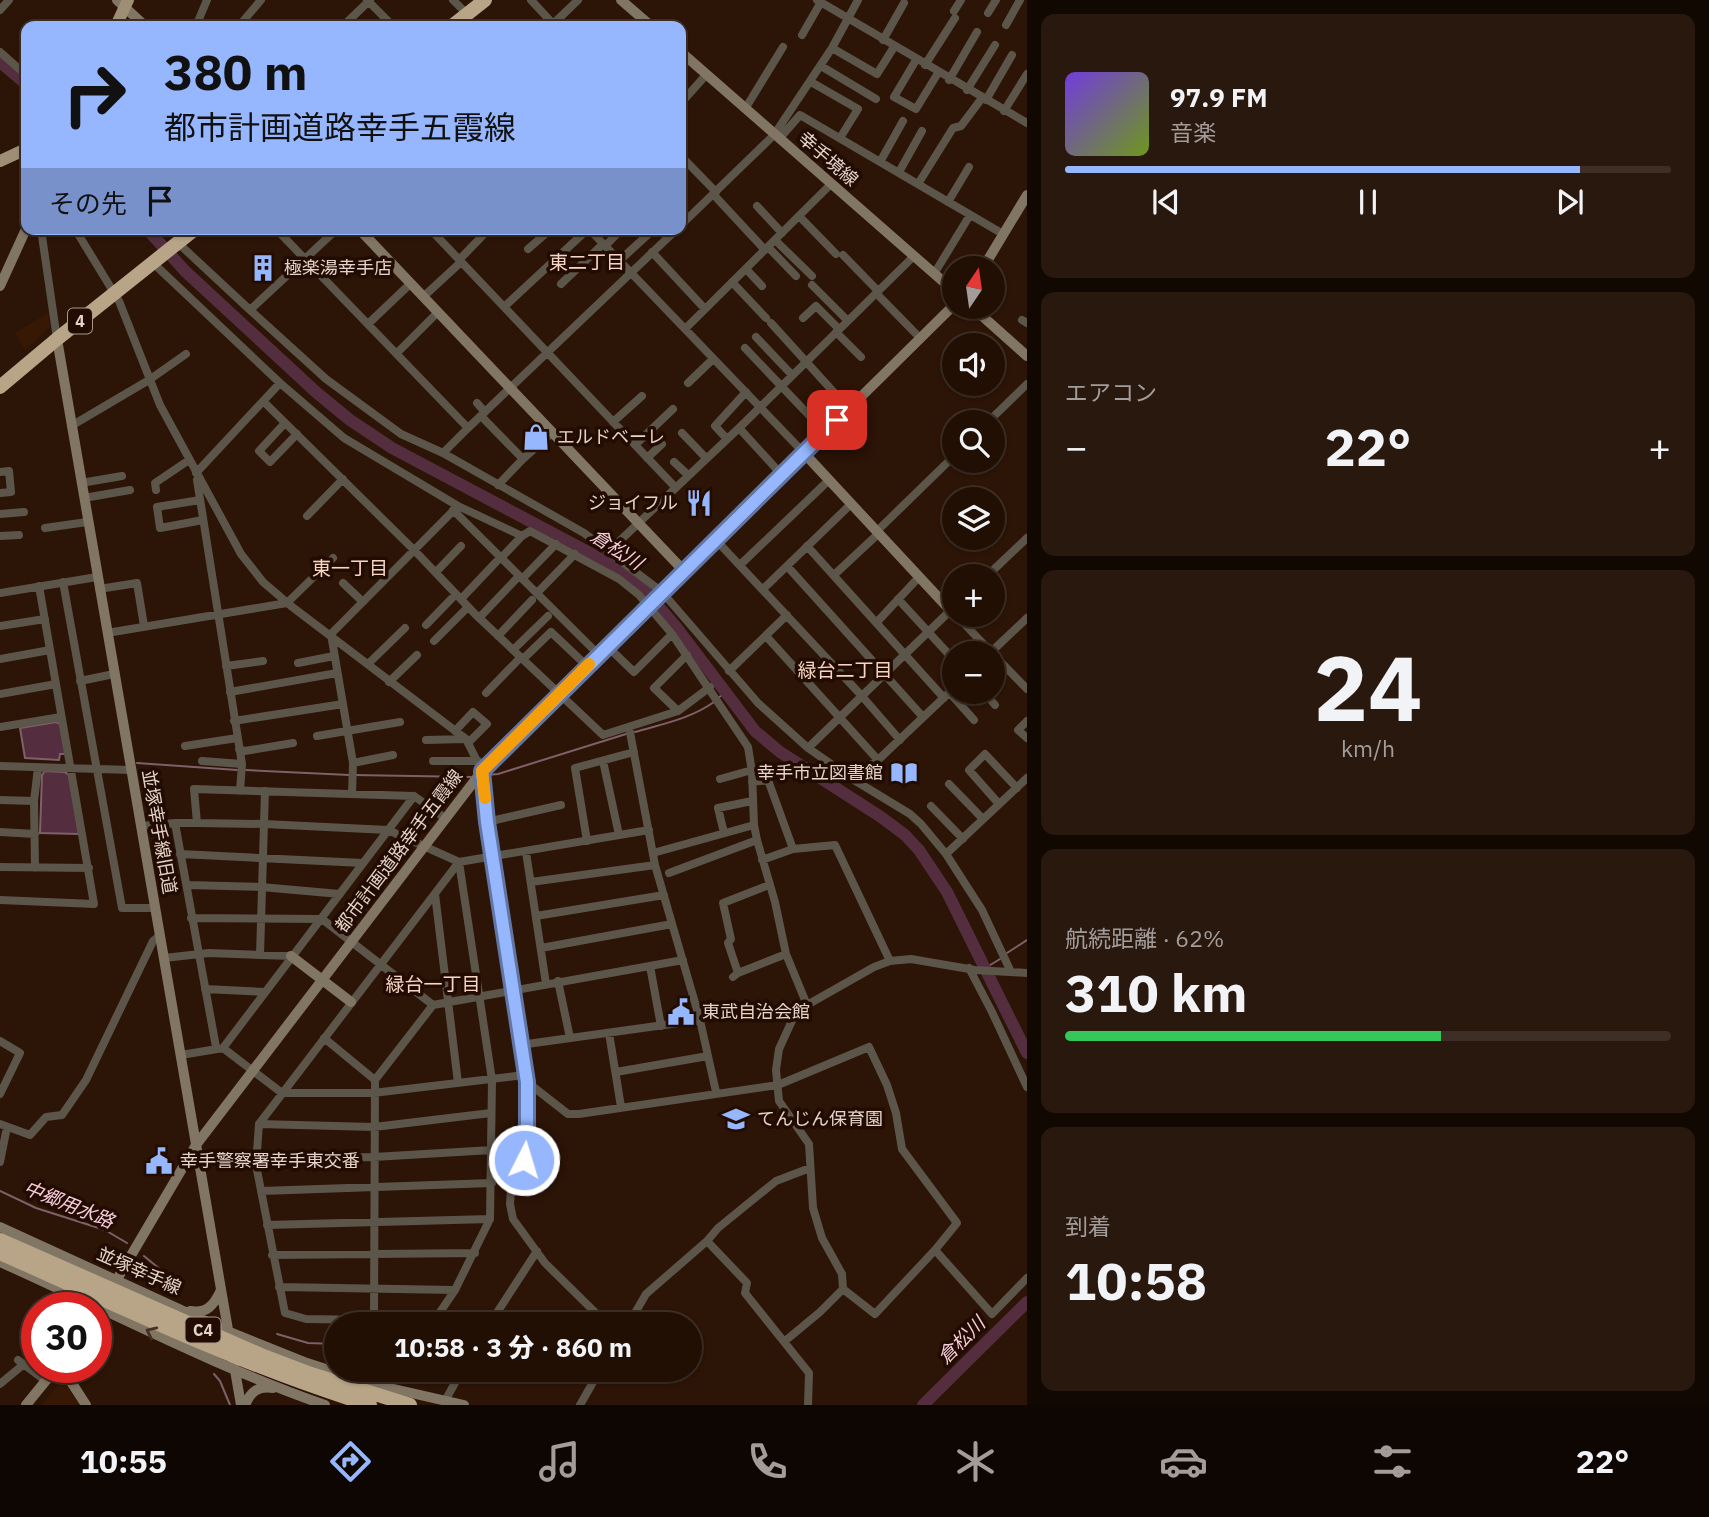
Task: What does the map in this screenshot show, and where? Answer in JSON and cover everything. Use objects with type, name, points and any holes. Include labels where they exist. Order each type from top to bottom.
[{"type":"highway","points":[[458,21],[485,0]]},
{"type":"highway","name":"4","points":[[0,387],[188,235]]},
{"type":"highway","name":"C4","points":[[0,1240],[261,1355],[321,1378],[411,1405]]},
{"type":"highway","name":"C4","points":[[0,1253],[247,1362],[370,1405]]},
{"type":"main road","points":[[118,21],[123,3]]},
{"type":"main road","points":[[0,161],[21,156]]},
{"type":"street","points":[[0,10],[9,0]]},
{"type":"street","points":[[198,21],[207,0]]},
{"type":"street","points":[[243,21],[261,0]]},
{"type":"street","points":[[453,0],[467,14]]},
{"type":"street","points":[[531,0],[549,21]]},
{"type":"street","points":[[557,21],[578,0]]},
{"type":"street","points":[[621,0],[645,21]]},
{"type":"street","points":[[777,137],[858,0]]},
{"type":"street","points":[[925,65],[961,0]]},
{"type":"street","points":[[988,13],[996,0]]},
{"type":"street","points":[[1006,24],[1020,0]]},
{"type":"street","points":[[348,21],[369,1],[388,21]]},
{"type":"street","points":[[802,35],[819,1],[1027,124]]},
{"type":"street","points":[[123,3],[140,21]]},
{"type":"street","points":[[883,40],[904,4]]},
{"type":"street","points":[[949,80],[977,32]]},
{"type":"street","points":[[967,90],[995,45]]},
{"type":"street","points":[[745,109],[783,47]]},
{"type":"street","points":[[832,48],[877,74],[894,47]]},
{"type":"street","points":[[0,52],[21,71]]},
{"type":"street","points":[[918,184],[953,128],[961,126],[984,99],[1012,55]]},
{"type":"street","name":"幸手境線","points":[[686,57],[942,281]]},
{"type":"street","points":[[916,60],[894,97],[916,108],[938,73]]},
{"type":"street","points":[[821,66],[876,99]]},
{"type":"street","points":[[686,97],[706,75]]},
{"type":"street","points":[[1004,111],[1027,75]]},
{"type":"street","points":[[811,82],[858,109],[840,138]]},
{"type":"street","points":[[686,220],[800,115],[1003,234]]},
{"type":"street","points":[[880,162],[903,121]]},
{"type":"street","points":[[898,172],[922,131]]},
{"type":"street","points":[[686,162],[796,276]]},
{"type":"street","points":[[948,202],[969,167]]},
{"type":"street","points":[[685,329],[831,184]]},
{"type":"street","points":[[990,256],[1027,195]]},
{"type":"street","points":[[757,206],[782,233]]},
{"type":"street","points":[[934,274],[970,215]]},
{"type":"street","points":[[799,216],[920,338]]},
{"type":"street","points":[[0,286],[5,266],[23,235]]},
{"type":"street","points":[[42,235],[57,339]]},
{"type":"street","points":[[79,235],[114,293],[132,330],[149,380],[241,554],[263,582],[287,603],[331,634],[467,741],[480,766],[526,1079],[527,1130],[524,1160],[512,1190],[513,1219],[537,1251],[596,1312]]},
{"type":"street","points":[[282,235],[468,428]]},
{"type":"street","points":[[250,310],[331,235]]},
{"type":"street","points":[[365,235],[684,570]]},
{"type":"street","points":[[438,235],[675,487]]},
{"type":"street","points":[[423,297],[484,235]]},
{"type":"street","points":[[528,249],[544,235]]},
{"type":"street","points":[[504,307],[584,235]]},
{"type":"street","points":[[595,235],[942,600]]},
{"type":"street","points":[[561,284],[615,235]]},
{"type":"street","points":[[619,261],[647,235]]},
{"type":"street","points":[[443,453],[670,235]]},
{"type":"street","points":[[775,240],[848,321]]},
{"type":"street","points":[[175,245],[326,379],[401,434],[443,453],[584,533],[660,593],[758,703],[808,748],[910,814],[946,854],[982,910],[1009,972]]},
{"type":"street","points":[[652,252],[705,309]]},
{"type":"street","points":[[609,551],[914,256]]},
{"type":"street","points":[[157,260],[280,383],[344,438],[456,508],[522,536]]},
{"type":"street","points":[[746,269],[762,286]]},
{"type":"street","points":[[732,282],[849,409]]},
{"type":"street","points":[[368,324],[410,284]]},
{"type":"street","points":[[803,318],[816,306],[861,357]]},
{"type":"street","points":[[397,353],[438,313]]},
{"type":"street","name":"都市計画道路幸手五霞線","points":[[110,1292],[196,1145],[445,818],[480,766],[587,666],[942,317]]},
{"type":"street","points":[[986,319],[1027,356]]},
{"type":"street","points":[[756,337],[792,375]]},
{"type":"street","name":"並塚幸手線旧道","points":[[57,339],[228,1331]]},
{"type":"street","points":[[745,348],[825,432]]},
{"type":"street","points":[[71,426],[149,380],[186,354]]},
{"type":"street","points":[[688,383],[713,359]]},
{"type":"street","points":[[196,473],[280,383]]},
{"type":"street","points":[[1000,410],[1027,384]]},
{"type":"street","points":[[727,439],[715,426],[746,392]]},
{"type":"street","points":[[613,422],[642,396]]},
{"type":"street","points":[[263,401],[479,618],[603,735],[678,711],[709,687]]},
{"type":"street","points":[[477,403],[483,414],[523,460]]},
{"type":"street","points":[[635,445],[673,409]]},
{"type":"street","points":[[285,423],[258,451],[270,462],[297,434]]},
{"type":"street","points":[[739,428],[782,474]]},
{"type":"street","points":[[498,485],[552,432]]},
{"type":"street","points":[[682,433],[706,458]]},
{"type":"street","points":[[647,457],[662,444]]},
{"type":"street","points":[[156,490],[155,483],[189,460]]},
{"type":"street","points":[[674,462],[688,475]]},
{"type":"street","points":[[834,575],[942,468]]},
{"type":"street","points":[[0,472],[9,471],[11,492],[0,494]]},
{"type":"street","points":[[196,473],[242,764],[240,791]]},
{"type":"street","points":[[81,483],[122,476]]},
{"type":"street","points":[[307,516],[343,479]]},
{"type":"street","points":[[740,565],[828,481]]},
{"type":"street","points":[[84,498],[130,490]]},
{"type":"street","points":[[200,500],[157,507],[160,528],[203,520]]},
{"type":"street","points":[[762,589],[851,504]]},
{"type":"street","points":[[331,634],[456,508]]},
{"type":"street","points":[[456,508],[499,559],[520,577],[534,597],[634,672],[672,634]]},
{"type":"street","points":[[0,514],[24,512]]},
{"type":"street","points":[[45,528],[88,522]]},
{"type":"street","points":[[426,625],[530,531],[619,579],[649,604],[687,655],[748,747],[757,840],[786,954],[807,1004]]},
{"type":"street","points":[[0,536],[19,535]]},
{"type":"street","points":[[999,564],[1027,538]]},
{"type":"street","points":[[715,539],[862,695],[900,740]]},
{"type":"street","points":[[479,618],[556,544]]},
{"type":"street","points":[[807,546],[906,654],[942,687]]},
{"type":"street","points":[[436,572],[461,547]]},
{"type":"street","points":[[498,636],[575,554]]},
{"type":"street","points":[[107,633],[287,603],[333,558]]},
{"type":"street","points":[[787,566],[923,717]]},
{"type":"street","points":[[877,622],[919,577]]},
{"type":"street","points":[[0,593],[63,582],[137,583],[144,626]]},
{"type":"street","points":[[63,582],[122,908],[154,908]]},
{"type":"street","points":[[343,583],[363,601]]},
{"type":"street","points":[[0,900],[94,904],[40,586]]},
{"type":"street","points":[[898,600],[942,647]]},
{"type":"street","points":[[434,641],[468,607]]},
{"type":"street","points":[[729,671],[787,615]]},
{"type":"street","points":[[513,650],[548,616]]},
{"type":"street","points":[[1004,641],[1027,618]]},
{"type":"street","points":[[0,626],[45,619]]},
{"type":"street","points":[[808,748],[942,620]]},
{"type":"street","points":[[968,627],[981,641]]},
{"type":"street","points":[[368,664],[405,628]]},
{"type":"street","points":[[486,693],[551,632],[587,666]]},
{"type":"street","points":[[331,634],[354,763],[352,794]]},
{"type":"street","points":[[766,636],[878,760]]},
{"type":"street","points":[[0,659],[50,650]]},
{"type":"street","points":[[389,682],[417,655]]},
{"type":"street","points":[[678,711],[654,688],[687,655]]},
{"type":"street","points":[[298,663],[334,656]]},
{"type":"street","points":[[226,666],[263,660]]},
{"type":"street","points":[[1005,666],[1027,689]]},
{"type":"street","points":[[230,692],[337,673]]},
{"type":"street","points":[[80,681],[114,674]]},
{"type":"street","points":[[0,694],[56,684]]},
{"type":"street","points":[[850,777],[878,760],[942,699]]},
{"type":"street","points":[[234,721],[343,704]]},
{"type":"street","points":[[959,704],[974,720]]},
{"type":"street","points":[[426,740],[467,741],[487,724],[473,712],[455,731]]},
{"type":"street","points":[[0,727],[61,717]]},
{"type":"street","points":[[1027,721],[1018,730],[1027,738]]},
{"type":"street","points":[[317,736],[400,722]]},
{"type":"street","points":[[629,727],[655,865],[700,1020],[716,1092]]},
{"type":"street","points":[[185,746],[237,738]]},
{"type":"street","points":[[239,750],[293,743]]},
{"type":"street","points":[[587,841],[575,768],[634,752]]},
{"type":"street","points":[[999,804],[969,770],[985,754],[1017,788]]},
{"type":"street","points":[[354,763],[393,755]]},
{"type":"street","points":[[202,761],[242,764]]},
{"type":"street","points":[[433,761],[480,766]]},
{"type":"street","points":[[603,761],[619,835]]},
{"type":"street","points":[[0,766],[131,769]]},
{"type":"street","points":[[35,868],[34,801],[38,768]]},
{"type":"street","points":[[720,779],[751,770]]},
{"type":"street","points":[[946,854],[1027,778]]},
{"type":"street","points":[[752,782],[768,780],[793,849]]},
{"type":"street","points":[[949,784],[983,819]]},
{"type":"street","points":[[197,823],[194,789],[414,796],[445,818]]},
{"type":"street","points":[[260,955],[265,792]]},
{"type":"street","points":[[181,1055],[220,1048],[322,919],[414,796]]},
{"type":"street","points":[[0,800],[34,801]]},
{"type":"street","points":[[724,834],[718,808],[752,801]]},
{"type":"street","points":[[487,822],[561,805]]},
{"type":"street","points":[[931,806],[962,839]]},
{"type":"street","points":[[141,826],[176,823],[264,824],[388,830],[459,862],[649,830]]},
{"type":"street","points":[[176,823],[191,918],[220,1048],[282,1093],[373,1093],[458,1083],[526,1079],[569,1114],[778,1085],[869,1047],[887,1085],[896,1113],[902,1149],[957,1223],[875,1314],[843,1289],[842,1274],[822,1238],[813,1208],[809,1144],[779,1101],[778,1085],[776,1070],[779,1049],[794,1014],[874,967],[890,961],[911,959],[972,969],[1027,973]]},
{"type":"street","points":[[653,853],[754,825]]},
{"type":"street","points":[[0,832],[35,834]]},
{"type":"street","points":[[669,873],[757,840]]},
{"type":"street","points":[[762,860],[793,849],[835,845],[890,961]]},
{"type":"street","points":[[527,852],[546,984]]},
{"type":"street","points":[[180,854],[363,863]]},
{"type":"street","points":[[324,1319],[306,1319],[285,1313],[256,1159],[259,1124],[459,862]]},
{"type":"street","points":[[439,1312],[455,1290],[490,1219],[492,1183],[492,1080],[459,862]]},
{"type":"street","points":[[531,882],[655,865]]},
{"type":"street","points":[[0,867],[89,868]]},
{"type":"street","points":[[187,885],[261,887],[340,894]]},
{"type":"street","points":[[769,885],[723,903],[731,939],[728,943],[736,975],[786,954]]},
{"type":"street","points":[[435,894],[458,1083]]},
{"type":"street","points":[[536,916],[664,895]]},
{"type":"street","points":[[191,918],[322,919],[433,1005]]},
{"type":"street","points":[[541,948],[672,924]]},
{"type":"street","points":[[0,1162],[4,1126],[30,1135],[46,1117],[62,1115],[86,1080],[153,941],[159,936]]},
{"type":"street","points":[[164,958],[199,953],[291,956],[351,1002]]},
{"type":"street","points":[[374,1312],[374,1080],[433,1005],[683,960]]},
{"type":"street","points":[[650,965],[661,1026]]},
{"type":"street","points":[[972,969],[1027,1087]]},
{"type":"street","points":[[558,981],[570,1038]]},
{"type":"street","points":[[205,989],[265,992]]},
{"type":"street","points":[[520,1045],[700,1020]]},
{"type":"street","points":[[610,1032],[621,1107]]},
{"type":"street","points":[[324,1038],[374,1080]]},
{"type":"street","points":[[0,1041],[20,1053],[0,1094]]},
{"type":"street","points":[[616,1072],[708,1056]]},
{"type":"street","points":[[259,1124],[374,1127],[491,1113]]},
{"type":"street","points":[[256,1159],[374,1157],[492,1150]]},
{"type":"street","points":[[636,1312],[646,1294],[707,1241],[718,1227],[776,1181],[810,1168]]},
{"type":"street","points":[[261,1191],[492,1183]]},
{"type":"street","points":[[491,1200],[511,1200]]},
{"type":"street","points":[[267,1225],[490,1219]]},
{"type":"street","name":"並塚幸手線","points":[[0,1227],[228,1331],[304,1362],[347,1377],[464,1405]]},
{"type":"street","points":[[20,1236],[49,1254],[63,1272],[98,1292]]},
{"type":"street","points":[[707,1241],[747,1283],[745,1293],[809,1373],[808,1405]]},
{"type":"street","points":[[935,1250],[992,1314],[1027,1278]]},
{"type":"street","points":[[497,1312],[537,1251]]},
{"type":"street","points":[[272,1255],[475,1252]]},
{"type":"street","points":[[0,1262],[59,1292]]},
{"type":"street","points":[[279,1287],[455,1290]]},
{"type":"street","points":[[785,1341],[843,1289]]},
{"type":"street","points":[[184,1310],[201,1312],[208,1309],[221,1290]]},
{"type":"street","points":[[112,1318],[325,1405]]},
{"type":"street","points":[[228,1331],[243,1405]]},
{"type":"street","points":[[228,1331],[240,1353],[276,1367],[299,1396]]},
{"type":"street","points":[[0,1384],[21,1362]]},
{"type":"street","points":[[445,1401],[455,1382]]},
{"type":"street","points":[[580,1405],[593,1382]]},
{"type":"street","points":[[26,1405],[44,1383]]},
{"type":"street","points":[[72,1383],[86,1405]]},
{"type":"street","points":[[243,1405],[256,1389],[283,1390]]},
{"type":"shaded area","points":[[48,313],[50,327],[25,350],[15,333]]},
{"type":"shaded area","points":[[56,722],[60,724],[66,754],[60,754],[59,760],[25,758],[20,728]]},
{"type":"shaded area","points":[[45,771],[65,772],[69,775],[79,834],[40,833],[42,775]]},
{"type":"shaded area","points":[[59,1383],[65,1383],[79,1405],[42,1405]]},
{"type":"waterway","name":"倉松川","points":[[0,62],[21,80]]},
{"type":"waterway","name":"倉松川","points":[[152,235],[185,271],[350,420],[392,448],[607,562],[645,591],[677,628],[755,731],[780,752],[881,817],[905,835],[919,850],[947,892],[1027,1053]]},
{"type":"waterway","points":[[718,698],[725,693]]},
{"type":"waterway","points":[[635,732],[686,717],[714,702]]},
{"type":"waterway","points":[[487,775],[498,774],[626,734]]},
{"type":"waterway","points":[[137,763],[237,770]]},
{"type":"waterway","points":[[246,770],[349,775]]},
{"type":"waterway","points":[[354,775],[471,777]]},
{"type":"waterway","points":[[1007,953],[1027,940]]},
{"type":"waterway","points":[[987,967],[1000,959]]},
{"type":"waterway","name":"中郷用水路","points":[[0,1191],[36,1208],[105,1230],[127,1243]]},
{"type":"waterway","name":"中郷用水路","points":[[144,1256],[161,1270],[173,1286]]},
{"type":"waterway","name":"倉松川","points":[[923,1405],[1027,1302]]},
{"type":"waterway","points":[[277,1334],[308,1343],[324,1344]]},
{"type":"waterway","name":"中郷用水路","points":[[214,1374],[220,1381],[230,1405]]},
{"type":"slow traffic","points":[[485,798],[482,771],[589,664]]},
{"type":"place","name":"極楽湯幸手店","points":[[263,268]]},
{"type":"place","name":"エルドベーレ","points":[[536,437]]},
{"type":"place","name":"ジョイフル","points":[[699,503]]},
{"type":"place","name":"幸手市立図書館","points":[[904,773]]},
{"type":"place","name":"東武自治会館","points":[[681,1012]]},
{"type":"place","name":"てんじん保育園","points":[[736,1119]]},
{"type":"place","name":"幸手警察署幸手東交番","points":[[159,1161]]},
{"type":"district","name":"東二丁目","points":[[587,262]]},
{"type":"district","name":"東一丁目","points":[[350,568]]},
{"type":"district","name":"緑台二丁目","points":[[845,670]]},
{"type":"district","name":"緑台一丁目","points":[[433,984]]},
{"type":"route","points":[[524,1160],[527,1082],[487,822],[482,771],[837,420]]}]
